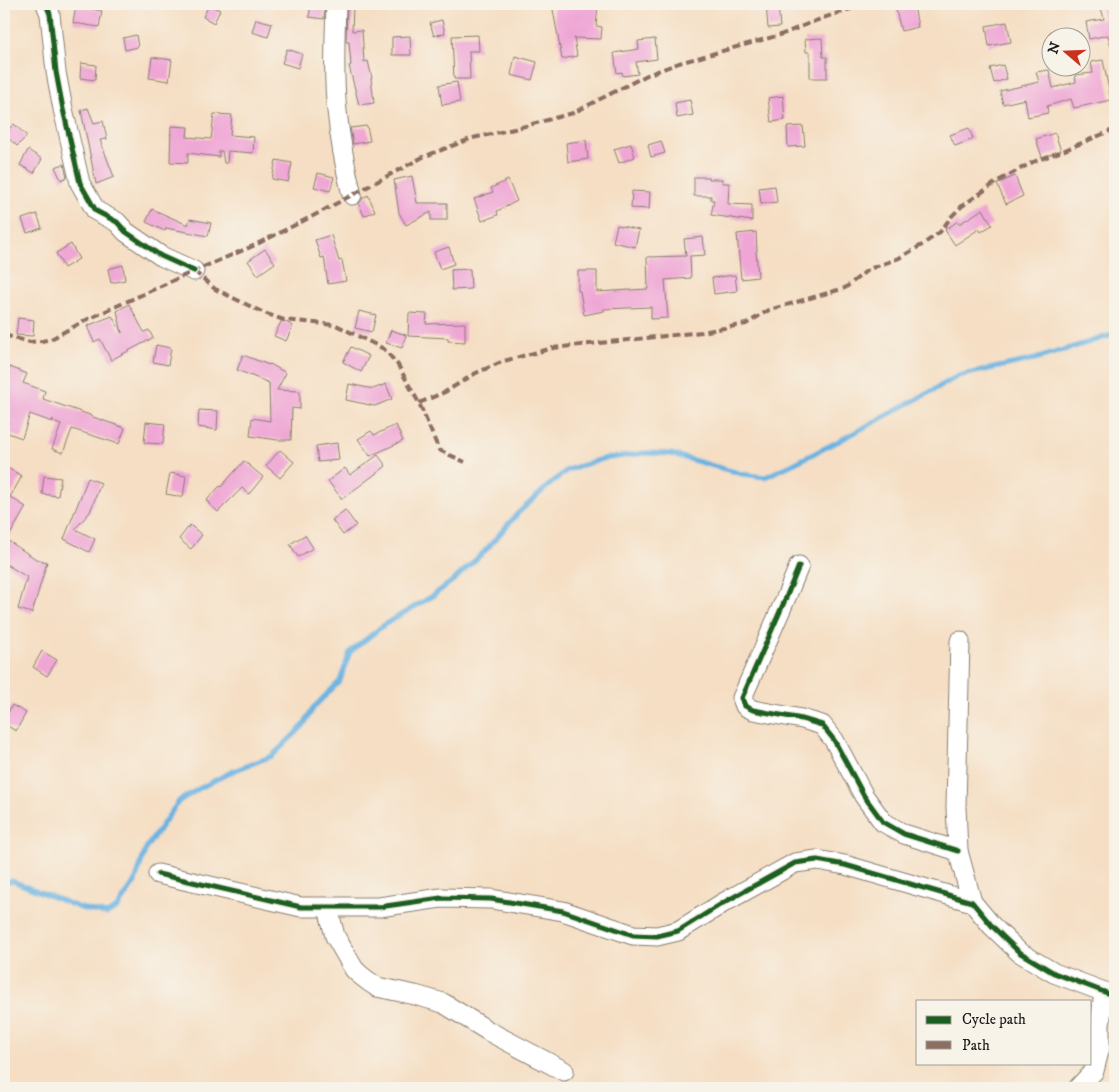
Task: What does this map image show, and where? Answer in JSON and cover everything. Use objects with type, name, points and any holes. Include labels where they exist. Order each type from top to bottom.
[{"type":"street","points":[[46,4],[50,14],[62,110],[80,183],[96,211],[117,222],[126,232],[161,256],[194,271]]},
{"type":"street","points":[[336,4],[336,110],[344,161],[352,195]]},
{"type":"street","points":[[799,566],[742,698],[745,706],[752,710],[802,719],[822,725],[834,740],[864,796],[883,822],[904,834],[958,851]]},
{"type":"street","points":[[960,641],[956,807],[958,851],[972,902],[992,926],[1020,952],[1054,973],[1110,994],[1100,1025],[1100,1048],[1094,1071],[1078,1088]]},
{"type":"street","points":[[158,874],[301,907],[379,907],[441,898],[490,899],[563,911],[633,935],[657,936],[678,931],[723,903],[795,863],[817,860],[845,865],[972,902]]},
{"type":"street","points":[[330,908],[335,936],[354,969],[368,981],[377,987],[443,1003],[490,1032],[564,1070]]},
{"type":"building","points":[[311,4],[325,4],[324,19],[309,17]]},
{"type":"building","points":[[552,4],[598,5],[596,26],[602,27],[601,39],[574,38],[577,56],[562,59]]},
{"type":"building","points":[[766,4],[778,4],[780,27],[768,28]]},
{"type":"building","points":[[1100,4],[1115,4],[1115,45],[1111,46],[1108,35],[1092,38],[1092,28],[1087,28],[1086,22],[1104,19]]},
{"type":"building","points":[[209,5],[220,10],[214,23],[203,17]]},
{"type":"building","points":[[76,6],[102,11],[99,27],[73,23]]},
{"type":"building","points":[[914,6],[918,27],[901,31],[896,10]]},
{"type":"building","points":[[347,7],[353,7],[352,31],[362,30],[364,62],[368,61],[372,78],[374,103],[359,105],[349,66],[351,65],[349,42],[346,42]]},
{"type":"building","points":[[256,19],[272,23],[268,37],[252,32]]},
{"type":"building","points":[[442,20],[445,33],[434,36],[430,23]]},
{"type":"building","points":[[1007,22],[1011,42],[989,46],[986,26]]},
{"type":"building","points":[[136,35],[138,47],[125,50],[123,38]]},
{"type":"building","points":[[478,35],[479,51],[469,51],[470,79],[454,79],[452,36]]},
{"type":"building","points":[[410,36],[411,55],[392,55],[392,37]]},
{"type":"building","points":[[822,38],[823,57],[827,57],[827,78],[810,78],[810,52],[806,52],[805,39]]},
{"type":"building","points":[[655,39],[657,59],[636,62],[638,74],[623,76],[622,72],[617,73],[614,53],[639,49],[638,41]]},
{"type":"building","points":[[287,49],[302,54],[298,68],[282,63]]},
{"type":"building","points":[[515,56],[537,62],[532,80],[511,75]]},
{"type":"building","points":[[152,57],[172,60],[169,81],[149,78]]},
{"type":"building","points":[[1103,60],[1111,100],[1074,108],[1071,99],[1047,106],[1048,113],[1028,117],[1025,99],[1003,104],[1000,91],[1039,82],[1036,72],[1042,71],[1042,78],[1051,78],[1053,88],[1076,82],[1075,78],[1092,78],[1092,62]]},
{"type":"building","points":[[81,63],[96,65],[95,80],[80,78]]},
{"type":"building","points":[[1003,65],[1007,79],[994,83],[990,68]]},
{"type":"building","points":[[457,82],[460,102],[442,105],[439,85]]},
{"type":"building","points":[[783,96],[785,120],[771,122],[768,98]]},
{"type":"building","points":[[690,100],[693,115],[677,118],[675,103]]},
{"type":"building","points":[[88,108],[94,123],[103,121],[107,139],[100,140],[114,177],[96,184],[81,110]]},
{"type":"building","points":[[214,114],[232,115],[230,135],[254,137],[253,153],[228,151],[227,163],[224,163],[222,151],[219,151],[219,157],[188,153],[188,163],[170,162],[171,126],[188,127],[187,137],[211,139]]},
{"type":"building","points":[[14,124],[27,136],[17,146],[4,134]]},
{"type":"building","points":[[367,126],[370,141],[353,144],[350,128]]},
{"type":"building","points":[[803,126],[805,146],[788,147],[787,127]]},
{"type":"building","points":[[969,128],[973,139],[955,146],[950,135]]},
{"type":"building","points":[[1055,133],[1061,151],[1042,157],[1036,139]]},
{"type":"building","points":[[586,140],[588,159],[568,162],[566,143]]},
{"type":"building","points":[[661,141],[665,153],[651,157],[648,145]]},
{"type":"building","points":[[631,144],[635,157],[619,163],[614,149]]},
{"type":"building","points":[[28,150],[42,159],[34,173],[20,165]]},
{"type":"building","points":[[276,160],[292,163],[288,182],[272,179]]},
{"type":"building","points":[[64,164],[67,177],[61,180],[55,167]]},
{"type":"building","points":[[318,173],[334,177],[330,191],[314,187]]},
{"type":"building","points":[[412,176],[417,203],[447,203],[447,220],[431,220],[431,212],[406,225],[399,213],[394,180]]},
{"type":"building","points":[[1015,176],[1023,196],[1006,204],[997,184]]},
{"type":"building","points":[[694,177],[722,179],[722,183],[729,183],[728,204],[752,205],[752,221],[711,215],[714,200],[711,200],[711,196],[694,196]]},
{"type":"building","points":[[508,180],[517,201],[497,211],[498,215],[482,221],[474,199],[493,192],[491,188]]},
{"type":"building","points":[[775,186],[777,202],[761,204],[759,188]]},
{"type":"building","points":[[632,191],[650,192],[649,209],[631,208]]},
{"type":"building","points":[[368,195],[375,211],[364,216],[359,204]]},
{"type":"building","points":[[152,209],[188,225],[190,219],[211,223],[208,236],[166,228],[165,231],[146,222]]},
{"type":"building","points":[[983,209],[992,225],[981,232],[979,229],[955,245],[945,230],[958,221],[959,224]]},
{"type":"building","points":[[37,214],[42,228],[27,233],[22,219]]},
{"type":"building","points":[[617,225],[639,230],[635,247],[613,242]]},
{"type":"building","points":[[756,232],[758,277],[741,279],[737,234]]},
{"type":"building","points":[[331,235],[339,261],[342,260],[346,281],[328,284],[324,257],[321,258],[315,240]]},
{"type":"building","points":[[703,237],[705,255],[690,256],[691,278],[665,280],[668,318],[651,319],[651,307],[604,309],[604,311],[584,315],[580,291],[578,291],[578,271],[597,271],[597,292],[648,289],[647,257],[686,256],[684,239]]},
{"type":"building","points":[[71,244],[79,259],[64,268],[56,253]]},
{"type":"building","points":[[449,247],[454,264],[440,269],[434,252]]},
{"type":"building","points":[[265,249],[275,263],[258,275],[248,261]]},
{"type":"building","points":[[123,265],[125,280],[111,283],[108,269]]},
{"type":"building","points":[[470,269],[471,289],[452,290],[451,270]]},
{"type":"building","points":[[735,275],[737,291],[714,294],[712,278]]},
{"type":"building","points":[[129,304],[144,332],[149,330],[153,338],[111,360],[100,339],[94,342],[87,326],[112,316],[122,333],[117,311]]},
{"type":"building","points":[[359,311],[376,315],[372,332],[355,328]]},
{"type":"building","points":[[409,313],[427,314],[426,324],[465,323],[465,342],[448,341],[448,338],[408,336]]},
{"type":"building","points":[[18,318],[34,320],[33,336],[16,335]]},
{"type":"building","points":[[282,320],[293,326],[286,341],[274,336]]},
{"type":"building","points":[[391,330],[406,335],[402,348],[386,343]]},
{"type":"building","points":[[156,345],[171,348],[168,365],[153,362]]},
{"type":"building","points":[[351,347],[369,356],[361,372],[343,362]]},
{"type":"building","points":[[243,355],[270,364],[286,373],[277,390],[300,391],[300,409],[292,408],[291,440],[250,436],[252,418],[270,421],[269,383],[237,370]]},
{"type":"building","points":[[10,367],[27,374],[23,383],[45,391],[43,399],[125,428],[119,444],[72,429],[63,453],[52,449],[61,425],[53,422],[53,419],[52,422],[30,414],[22,438],[5,432],[9,421],[4,419],[4,382]]},
{"type":"building","points":[[349,384],[373,389],[386,384],[392,399],[375,406],[346,400]]},
{"type":"building","points":[[199,410],[218,411],[217,430],[198,427]]},
{"type":"building","points":[[146,422],[165,424],[163,444],[144,443]]},
{"type":"building","points":[[396,425],[403,441],[370,456],[358,439],[371,431],[374,435]]},
{"type":"building","points":[[337,443],[339,460],[318,462],[316,446]]},
{"type":"building","points":[[280,450],[294,462],[280,478],[266,466]]},
{"type":"building","points":[[378,455],[386,466],[342,499],[328,481],[345,468],[350,475]]},
{"type":"building","points":[[244,461],[263,477],[249,494],[242,488],[218,512],[206,501]]},
{"type":"building","points":[[4,466],[22,476],[10,497],[26,507],[7,540],[36,559],[47,562],[32,613],[18,609],[27,577],[4,563]]},
{"type":"building","points":[[170,473],[186,476],[183,497],[166,494]]},
{"type":"building","points":[[44,476],[61,478],[58,496],[42,494]]},
{"type":"building","points":[[88,478],[101,483],[90,512],[75,529],[95,539],[89,552],[64,539]]},
{"type":"building","points":[[345,510],[356,525],[343,535],[332,520]]},
{"type":"building","points":[[190,525],[202,535],[191,549],[179,539]]},
{"type":"building","points":[[305,535],[313,548],[298,557],[290,544]]},
{"type":"building","points":[[42,651],[57,660],[47,676],[33,667]]},
{"type":"building","points":[[12,705],[26,713],[16,731],[4,724],[4,720]]},
{"type":"waterway","points":[[4,881],[13,881],[80,908],[107,914],[117,908],[135,882],[146,848],[179,801],[233,771],[272,756],[303,726],[314,707],[340,681],[350,652],[385,624],[431,597],[455,579],[485,551],[518,513],[567,470],[602,459],[645,453],[671,454],[742,474],[765,477],[837,442],[958,376],[1035,359],[1115,334]]},
{"type":"marked path","points":[[4,335],[30,342],[51,339],[86,320],[253,246],[423,157],[473,138],[573,113],[647,75],[679,63],[780,35],[866,4]]},
{"type":"marked path","points":[[419,403],[445,392],[476,373],[504,361],[526,355],[553,348],[702,332],[746,324],[769,310],[845,288],[872,268],[899,258],[922,245],[940,232],[962,206],[998,181],[1033,162],[1115,129]]},
{"type":"marked path","points":[[194,271],[215,289],[264,313],[284,320],[336,325],[384,349],[398,365],[419,403],[439,450],[465,462]]},
{"type":"cycle path","points":[[46,4],[50,14],[56,72],[63,109],[80,183],[96,211],[117,222],[126,232],[161,256],[194,271]]},
{"type":"cycle path","points":[[799,566],[742,698],[745,706],[753,710],[802,719],[822,725],[834,740],[864,796],[883,822],[904,834],[958,851]]},
{"type":"cycle path","points":[[158,874],[301,907],[379,907],[441,898],[491,899],[563,911],[633,935],[657,936],[678,931],[723,903],[795,863],[817,860],[845,865],[972,902],[992,926],[1019,952],[1054,973],[1115,996]]}]
